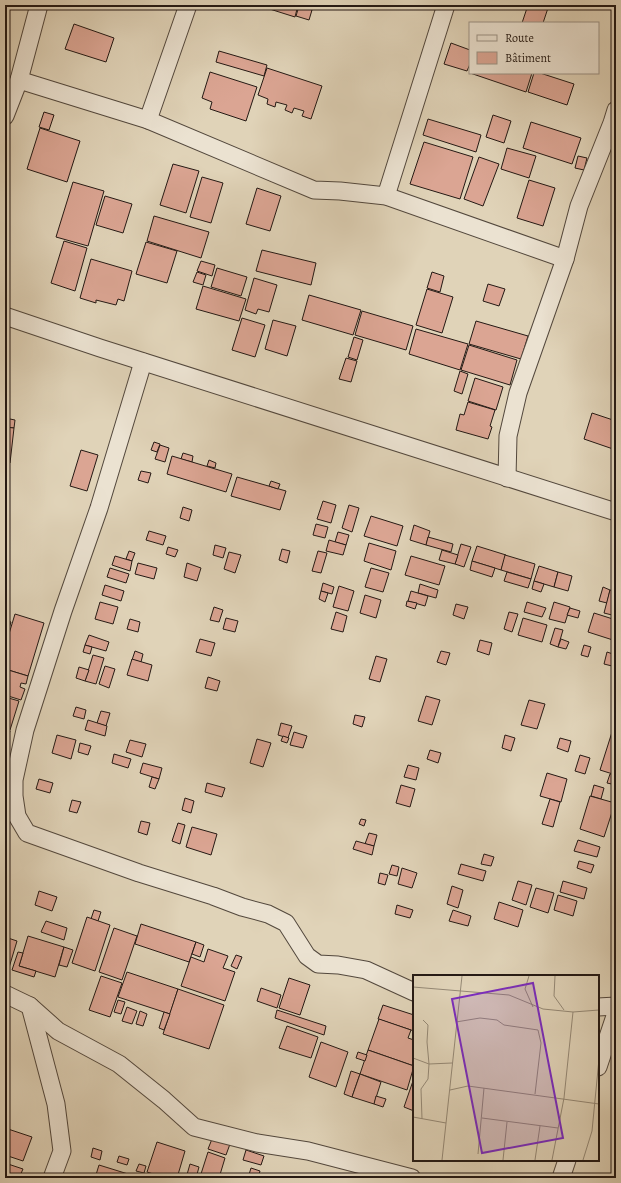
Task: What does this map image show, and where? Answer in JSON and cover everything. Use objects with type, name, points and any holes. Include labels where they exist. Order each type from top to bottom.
[{"type":"street","points":[[5,116],[19,80],[39,5]]},
{"type":"street","points":[[148,120],[188,5]]},
{"type":"street","points":[[386,196],[446,5]]},
{"type":"street","points":[[19,80],[148,120],[314,190],[386,196],[565,259]]},
{"type":"street","points":[[507,478],[508,436],[518,394],[565,259],[579,206],[616,110]]},
{"type":"street","points":[[5,316],[143,362],[616,512]]},
{"type":"street","points":[[143,362],[99,508],[26,730],[14,780],[14,796],[18,816],[27,833],[138,873],[268,914],[286,923],[307,956],[318,964],[366,970],[413,992]]},
{"type":"street","points":[[5,994],[30,1006],[58,1031],[119,1064],[164,1100],[194,1127],[257,1143],[308,1151],[412,1178]]},
{"type":"street","points":[[30,1006],[56,1104],[62,1151],[52,1178]]},
{"type":"street","points":[[599,1007],[616,1006]]},
{"type":"street","points":[[599,1064],[616,1013]]},
{"type":"street","points":[[561,1178],[567,1161]]},
{"type":"building","points":[[257,5],[298,5],[295,17]]},
{"type":"building","points":[[528,5],[549,5],[543,22],[522,22]]},
{"type":"building","points":[[299,6],[312,10],[309,20],[296,16]]},
{"type":"building","points":[[74,24],[114,38],[106,62],[65,49]]},
{"type":"building","points":[[451,43],[469,50],[469,66],[467,71],[444,64]]},
{"type":"building","points":[[219,51],[267,65],[264,76],[216,62]]},
{"type":"building","points":[[267,68],[322,86],[311,119],[302,116],[304,111],[294,108],[292,113],[285,110],[287,105],[276,102],[275,107],[267,104],[268,99],[258,95]]},
{"type":"building","points":[[210,72],[257,87],[246,121],[210,109],[212,102],[202,98]]},
{"type":"building","points":[[473,74],[532,74],[526,92]]},
{"type":"building","points":[[534,74],[543,74],[574,84],[567,105],[528,92]]},
{"type":"building","points":[[44,112],[54,115],[49,130],[39,127]]},
{"type":"building","points":[[493,115],[511,121],[504,143],[486,137]]},
{"type":"building","points":[[428,119],[481,135],[476,152],[423,135]]},
{"type":"building","points":[[531,122],[581,138],[572,164],[523,148]]},
{"type":"building","points":[[40,128],[80,141],[67,182],[27,169]]},
{"type":"building","points":[[424,142],[473,157],[460,199],[410,184]]},
{"type":"building","points":[[507,148],[536,156],[529,178],[501,169]]},
{"type":"building","points":[[578,156],[587,158],[584,170],[575,168]]},
{"type":"building","points":[[479,157],[499,164],[483,206],[464,199]]},
{"type":"building","points":[[173,164],[199,171],[186,213],[160,205]]},
{"type":"building","points":[[202,177],[223,183],[211,223],[190,217]]},
{"type":"building","points":[[529,180],[555,188],[543,226],[517,218]]},
{"type":"building","points":[[73,182],[104,191],[88,246],[56,237]]},
{"type":"building","points":[[257,188],[281,196],[270,231],[246,224]]},
{"type":"building","points":[[105,196],[132,204],[123,233],[96,225]]},
{"type":"building","points":[[154,216],[209,232],[201,258],[147,241]]},
{"type":"building","points":[[64,241],[87,248],[75,291],[51,283]]},
{"type":"building","points":[[146,242],[177,251],[167,283],[136,274]]},
{"type":"building","points":[[262,250],[316,263],[311,285],[256,271]]},
{"type":"building","points":[[91,259],[132,271],[124,301],[118,299],[116,305],[96,300],[96,303],[80,298]]},
{"type":"building","points":[[201,261],[215,265],[212,276],[197,271]]},
{"type":"building","points":[[217,268],[247,277],[241,296],[211,287]]},
{"type":"building","points":[[197,272],[206,275],[203,285],[193,282]]},
{"type":"building","points":[[432,272],[444,276],[440,292],[427,288]]},
{"type":"building","points":[[254,278],[277,285],[269,312],[258,309],[256,314],[245,310]]},
{"type":"building","points":[[488,284],[505,289],[499,306],[483,301]]},
{"type":"building","points":[[203,286],[246,299],[239,321],[196,309]]},
{"type":"building","points":[[427,289],[453,297],[442,333],[416,325]]},
{"type":"building","points":[[309,295],[361,310],[353,335],[302,320]]},
{"type":"building","points":[[362,311],[413,326],[406,350],[355,335]]},
{"type":"building","points":[[242,318],[265,325],[255,357],[232,350]]},
{"type":"building","points":[[273,320],[296,326],[287,356],[265,349]]},
{"type":"building","points":[[476,321],[528,336],[521,359],[469,344]]},
{"type":"building","points":[[416,329],[468,344],[460,370],[409,354]]},
{"type":"building","points":[[354,337],[363,340],[357,360],[348,357]]},
{"type":"building","points":[[469,345],[517,360],[510,385],[461,370]]},
{"type":"building","points":[[346,358],[357,361],[351,382],[339,379]]},
{"type":"building","points":[[460,371],[468,374],[462,394],[454,391]]},
{"type":"building","points":[[475,378],[503,387],[496,410],[468,401]]},
{"type":"building","points":[[468,402],[495,410],[488,439],[456,430],[460,414],[464,415]]},
{"type":"building","points":[[592,413],[616,421],[616,450],[584,439]]},
{"type":"building","points":[[5,418],[15,420],[14,428],[5,427]]},
{"type":"building","points":[[5,427],[14,428],[10,463],[5,462]]},
{"type":"building","points":[[154,442],[160,444],[157,452],[151,450]]},
{"type":"building","points":[[160,445],[169,448],[165,462],[155,459]]},
{"type":"building","points":[[81,450],[98,455],[87,491],[70,486]]},
{"type":"building","points":[[183,453],[193,456],[192,462],[181,459]]},
{"type":"building","points":[[172,456],[232,474],[226,492],[167,474]]},
{"type":"building","points":[[209,460],[216,463],[215,468],[207,466]]},
{"type":"building","points":[[141,471],[151,473],[148,483],[138,480]]},
{"type":"building","points":[[237,477],[286,491],[280,510],[231,496]]},
{"type":"building","points":[[271,481],[280,484],[278,489],[269,486]]},
{"type":"building","points":[[323,501],[336,505],[331,523],[317,519]]},
{"type":"building","points":[[349,505],[359,508],[352,532],[342,528]]},
{"type":"building","points":[[183,507],[192,510],[189,521],[180,518]]},
{"type":"building","points":[[371,516],[403,526],[397,546],[364,536]]},
{"type":"building","points":[[316,524],[328,527],[325,538],[313,535]]},
{"type":"building","points":[[414,525],[430,531],[426,545],[410,540]]},
{"type":"building","points":[[149,531],[166,536],[163,545],[146,540]]},
{"type":"building","points":[[338,532],[349,535],[346,545],[335,542]]},
{"type":"building","points":[[428,537],[453,544],[451,552],[426,545]]},
{"type":"building","points":[[329,540],[346,545],[343,555],[326,551]]},
{"type":"building","points":[[369,543],[396,551],[391,570],[364,561]]},
{"type":"building","points":[[461,544],[471,547],[464,567],[455,564]]},
{"type":"building","points":[[215,545],[226,548],[223,558],[213,555]]},
{"type":"building","points":[[477,546],[506,555],[501,570],[472,561]]},
{"type":"building","points":[[168,547],[178,550],[175,557],[166,554]]},
{"type":"building","points":[[282,549],[290,551],[287,563],[279,560]]},
{"type":"building","points":[[442,550],[458,555],[455,564],[439,560]]},
{"type":"building","points":[[129,551],[135,553],[132,561],[126,559]]},
{"type":"building","points":[[318,551],[327,553],[321,573],[312,571]]},
{"type":"building","points":[[229,552],[241,555],[235,573],[224,569]]},
{"type":"building","points":[[505,555],[535,564],[531,579],[501,570]]},
{"type":"building","points":[[115,556],[132,561],[130,571],[112,565]]},
{"type":"building","points":[[411,556],[445,566],[439,585],[405,575]]},
{"type":"building","points":[[472,561],[495,568],[492,577],[470,570]]},
{"type":"building","points":[[138,563],[157,568],[154,579],[135,574]]},
{"type":"building","points":[[187,563],[201,568],[197,581],[184,577]]},
{"type":"building","points":[[539,566],[558,572],[554,587],[534,581]]},
{"type":"building","points":[[110,568],[129,574],[126,583],[107,577]]},
{"type":"building","points":[[371,568],[389,573],[383,592],[365,587]]},
{"type":"building","points":[[507,572],[531,579],[528,588],[504,581]]},
{"type":"building","points":[[558,572],[572,576],[568,591],[554,587]]},
{"type":"building","points":[[534,581],[544,584],[541,592],[532,589]]},
{"type":"building","points":[[323,583],[334,587],[332,594],[321,591]]},
{"type":"building","points":[[420,584],[438,590],[436,598],[418,593]]},
{"type":"building","points":[[105,585],[124,591],[121,601],[102,595]]},
{"type":"building","points":[[339,586],[354,591],[348,611],[333,607]]},
{"type":"building","points":[[603,587],[610,590],[607,603],[599,601]]},
{"type":"building","points":[[610,590],[616,591],[616,616],[604,613]]},
{"type":"building","points":[[321,591],[328,593],[325,602],[319,599]]},
{"type":"building","points":[[411,591],[428,596],[425,606],[408,601]]},
{"type":"building","points":[[365,595],[381,600],[376,618],[360,613]]},
{"type":"building","points":[[407,601],[417,603],[415,609],[406,606]]},
{"type":"building","points":[[100,602],[118,607],[113,624],[95,619]]},
{"type":"building","points":[[527,602],[546,608],[542,617],[524,612]]},
{"type":"building","points":[[554,602],[570,607],[565,623],[549,619]]},
{"type":"building","points":[[456,604],[468,607],[464,619],[453,615]]},
{"type":"building","points":[[214,607],[223,610],[219,622],[210,620]]},
{"type":"building","points":[[570,608],[580,611],[578,618],[567,615]]},
{"type":"building","points":[[336,612],[347,616],[343,632],[331,629]]},
{"type":"building","points":[[509,612],[518,614],[512,632],[504,629]]},
{"type":"building","points":[[594,613],[616,620],[616,641],[588,632]]},
{"type":"building","points":[[15,614],[44,623],[28,676],[5,669],[5,647]]},
{"type":"building","points":[[226,618],[238,621],[235,632],[223,629]]},
{"type":"building","points":[[523,618],[547,625],[542,642],[518,635]]},
{"type":"building","points":[[130,619],[140,622],[138,632],[127,629]]},
{"type":"building","points":[[5,620],[11,622],[5,641]]},
{"type":"building","points":[[555,628],[563,630],[558,647],[550,644]]},
{"type":"building","points":[[89,635],[109,642],[106,651],[85,645]]},
{"type":"building","points":[[200,639],[215,643],[211,656],[196,652]]},
{"type":"building","points":[[561,639],[569,642],[566,649],[558,647]]},
{"type":"building","points":[[480,640],[492,643],[489,655],[477,651]]},
{"type":"building","points":[[85,645],[92,647],[90,654],[83,652]]},
{"type":"building","points":[[584,645],[591,647],[588,657],[581,655]]},
{"type":"building","points":[[135,651],[143,654],[141,662],[132,660]]},
{"type":"building","points":[[441,651],[450,653],[446,665],[437,662]]},
{"type":"building","points":[[607,652],[616,655],[616,667],[604,664]]},
{"type":"building","points":[[93,655],[104,658],[96,684],[85,681]]},
{"type":"building","points":[[376,656],[387,659],[380,682],[369,679]]},
{"type":"building","points":[[132,659],[152,665],[148,681],[127,675]]},
{"type":"building","points":[[105,666],[115,669],[109,688],[99,684]]},
{"type":"building","points":[[79,667],[89,670],[85,681],[76,678]]},
{"type":"building","points":[[5,669],[28,676],[26,684],[21,683],[20,687],[25,689],[21,700],[5,695]]},
{"type":"building","points":[[208,677],[220,681],[217,691],[205,688]]},
{"type":"building","points":[[426,696],[440,700],[432,725],[418,721]]},
{"type":"building","points":[[5,697],[19,701],[10,730],[5,729]]},
{"type":"building","points":[[529,700],[545,704],[537,729],[521,725]]},
{"type":"building","points":[[76,707],[86,710],[84,719],[73,716]]},
{"type":"building","points":[[101,711],[110,713],[106,726],[97,723]]},
{"type":"building","points":[[355,715],[365,717],[362,727],[353,724]]},
{"type":"building","points":[[88,720],[107,726],[105,736],[85,730]]},
{"type":"building","points":[[281,723],[292,726],[288,738],[278,735]]},
{"type":"building","points":[[613,729],[616,730],[616,775],[600,770]]},
{"type":"building","points":[[5,730],[10,731],[5,748]]},
{"type":"building","points":[[294,732],[307,736],[303,748],[290,745]]},
{"type":"building","points":[[57,735],[76,740],[71,759],[52,753]]},
{"type":"building","points":[[505,735],[515,738],[511,751],[502,748]]},
{"type":"building","points":[[283,736],[289,738],[287,743],[281,741]]},
{"type":"building","points":[[560,738],[571,741],[568,752],[557,748]]},
{"type":"building","points":[[257,739],[271,743],[263,767],[250,763]]},
{"type":"building","points":[[130,740],[146,744],[142,757],[126,752]]},
{"type":"building","points":[[80,743],[91,746],[88,755],[78,752]]},
{"type":"building","points":[[430,750],[441,753],[438,763],[427,759]]},
{"type":"building","points":[[114,754],[131,759],[128,768],[112,763]]},
{"type":"building","points":[[580,755],[590,758],[585,774],[575,771]]},
{"type":"building","points":[[143,763],[162,768],[159,779],[140,773]]},
{"type":"building","points":[[408,765],[419,768],[416,780],[404,777]]},
{"type":"building","points":[[547,773],[567,779],[561,802],[540,796]]},
{"type":"building","points":[[610,774],[616,775],[616,785],[607,783]]},
{"type":"building","points":[[152,777],[159,779],[155,789],[149,787]]},
{"type":"building","points":[[39,779],[53,783],[50,793],[36,789]]},
{"type":"building","points":[[207,783],[225,788],[222,797],[205,792]]},
{"type":"building","points":[[401,785],[415,789],[410,807],[396,803]]},
{"type":"building","points":[[594,785],[604,788],[601,799],[591,796]]},
{"type":"building","points":[[590,796],[615,803],[604,837],[580,829]]},
{"type":"building","points":[[185,798],[194,801],[191,813],[182,810]]},
{"type":"building","points":[[550,799],[560,802],[553,827],[542,824]]},
{"type":"building","points":[[72,800],[81,802],[77,813],[69,811]]},
{"type":"building","points":[[616,812],[616,823],[613,822]]},
{"type":"building","points":[[361,819],[366,820],[364,826],[359,824]]},
{"type":"building","points":[[141,821],[150,823],[147,835],[138,832]]},
{"type":"building","points":[[178,823],[185,825],[180,844],[172,841]]},
{"type":"building","points":[[192,827],[217,834],[211,855],[186,847]]},
{"type":"building","points":[[369,833],[377,835],[374,846],[365,844]]},
{"type":"building","points":[[578,840],[600,847],[597,857],[574,851]]},
{"type":"building","points":[[356,841],[374,846],[372,855],[353,849]]},
{"type":"building","points":[[484,854],[494,857],[491,866],[481,864]]},
{"type":"building","points":[[579,861],[594,865],[591,873],[577,868]]},
{"type":"building","points":[[461,864],[486,871],[483,881],[458,874]]},
{"type":"building","points":[[392,865],[399,867],[397,876],[389,874]]},
{"type":"building","points":[[402,868],[417,873],[412,888],[398,884]]},
{"type":"building","points":[[380,873],[388,875],[385,885],[378,883]]},
{"type":"building","points":[[518,881],[532,885],[526,905],[512,900]]},
{"type":"building","points":[[563,881],[587,888],[584,899],[560,892]]},
{"type":"building","points":[[452,886],[463,890],[458,908],[447,904]]},
{"type":"building","points":[[536,888],[554,893],[548,913],[530,907]]},
{"type":"building","points":[[39,891],[57,897],[52,911],[35,905]]},
{"type":"building","points":[[558,895],[577,901],[573,916],[554,910]]},
{"type":"building","points":[[499,902],[523,910],[518,927],[494,919]]},
{"type":"building","points":[[397,905],[413,910],[410,918],[395,914]]},
{"type":"building","points":[[94,910],[101,912],[98,921],[91,919]]},
{"type":"building","points":[[453,910],[471,916],[468,926],[449,921]]},
{"type":"building","points":[[87,917],[110,925],[95,971],[72,963]]},
{"type":"building","points":[[46,921],[67,928],[64,940],[41,932]]},
{"type":"building","points":[[141,924],[196,942],[189,962],[135,944]]},
{"type":"building","points":[[114,928],[137,936],[122,980],[99,972]]},
{"type":"building","points":[[28,936],[64,947],[55,977],[19,966]]},
{"type":"building","points":[[5,937],[17,941],[5,981]]},
{"type":"building","points":[[196,942],[204,945],[200,957],[192,954]]},
{"type":"building","points":[[64,947],[73,950],[67,967],[59,965]]},
{"type":"building","points":[[208,949],[228,956],[223,968],[235,972],[225,1001],[181,986],[191,957],[204,962]]},
{"type":"building","points":[[18,952],[23,953],[19,966],[36,971],[34,977],[12,970]]},
{"type":"building","points":[[236,955],[242,957],[237,969],[231,966]]},
{"type":"building","points":[[127,972],[178,989],[170,1014],[118,997]]},
{"type":"building","points":[[101,976],[122,983],[110,1017],[89,1010]]},
{"type":"building","points":[[289,978],[310,985],[300,1015],[279,1008]]},
{"type":"building","points":[[261,988],[281,995],[277,1008],[257,1001]]},
{"type":"building","points":[[178,989],[224,1005],[209,1049],[163,1034]]},
{"type":"building","points":[[118,1000],[125,1002],[121,1014],[114,1012]]},
{"type":"building","points":[[383,1005],[413,1015],[413,1031],[378,1019]]},
{"type":"building","points":[[127,1007],[137,1011],[132,1024],[122,1021]]},
{"type":"building","points":[[277,1010],[326,1026],[324,1035],[275,1018]]},
{"type":"building","points":[[140,1011],[147,1014],[143,1026],[136,1024]]},
{"type":"building","points":[[164,1012],[170,1014],[164,1030],[159,1028]]},
{"type":"building","points":[[379,1019],[411,1030],[408,1038],[413,1040],[413,1066],[368,1050]]},
{"type":"building","points":[[287,1026],[318,1037],[311,1058],[279,1048]]},
{"type":"building","points":[[321,1042],[348,1052],[336,1087],[309,1077]]},
{"type":"building","points":[[368,1050],[413,1066],[407,1090],[360,1074]]},
{"type":"building","points":[[358,1052],[367,1055],[365,1061],[356,1058]]},
{"type":"building","points":[[351,1071],[360,1074],[352,1097],[344,1094]]},
{"type":"building","points":[[360,1074],[381,1082],[374,1104],[352,1097]]},
{"type":"building","points":[[413,1081],[413,1111],[404,1107]]},
{"type":"building","points":[[376,1096],[386,1099],[383,1107],[374,1104]]},
{"type":"building","points":[[5,1128],[32,1137],[23,1161],[5,1155]]},
{"type":"building","points":[[212,1139],[230,1144],[226,1155],[208,1149]]},
{"type":"building","points":[[157,1142],[185,1151],[177,1178],[166,1178],[147,1172]]},
{"type":"building","points":[[93,1148],[102,1151],[100,1160],[91,1157]]},
{"type":"building","points":[[246,1150],[264,1156],[261,1165],[243,1160]]},
{"type":"building","points":[[208,1152],[225,1158],[219,1178],[200,1177]]},
{"type":"building","points":[[119,1156],[129,1159],[127,1165],[117,1162]]},
{"type":"building","points":[[5,1163],[23,1169],[19,1178],[5,1178]]},
{"type":"building","points":[[139,1164],[146,1166],[144,1173],[136,1171]]},
{"type":"building","points":[[190,1164],[199,1167],[196,1178],[186,1178]]},
{"type":"building","points":[[99,1165],[141,1178],[95,1178]]},
{"type":"building","points":[[251,1168],[260,1171],[258,1178],[248,1178]]}]
